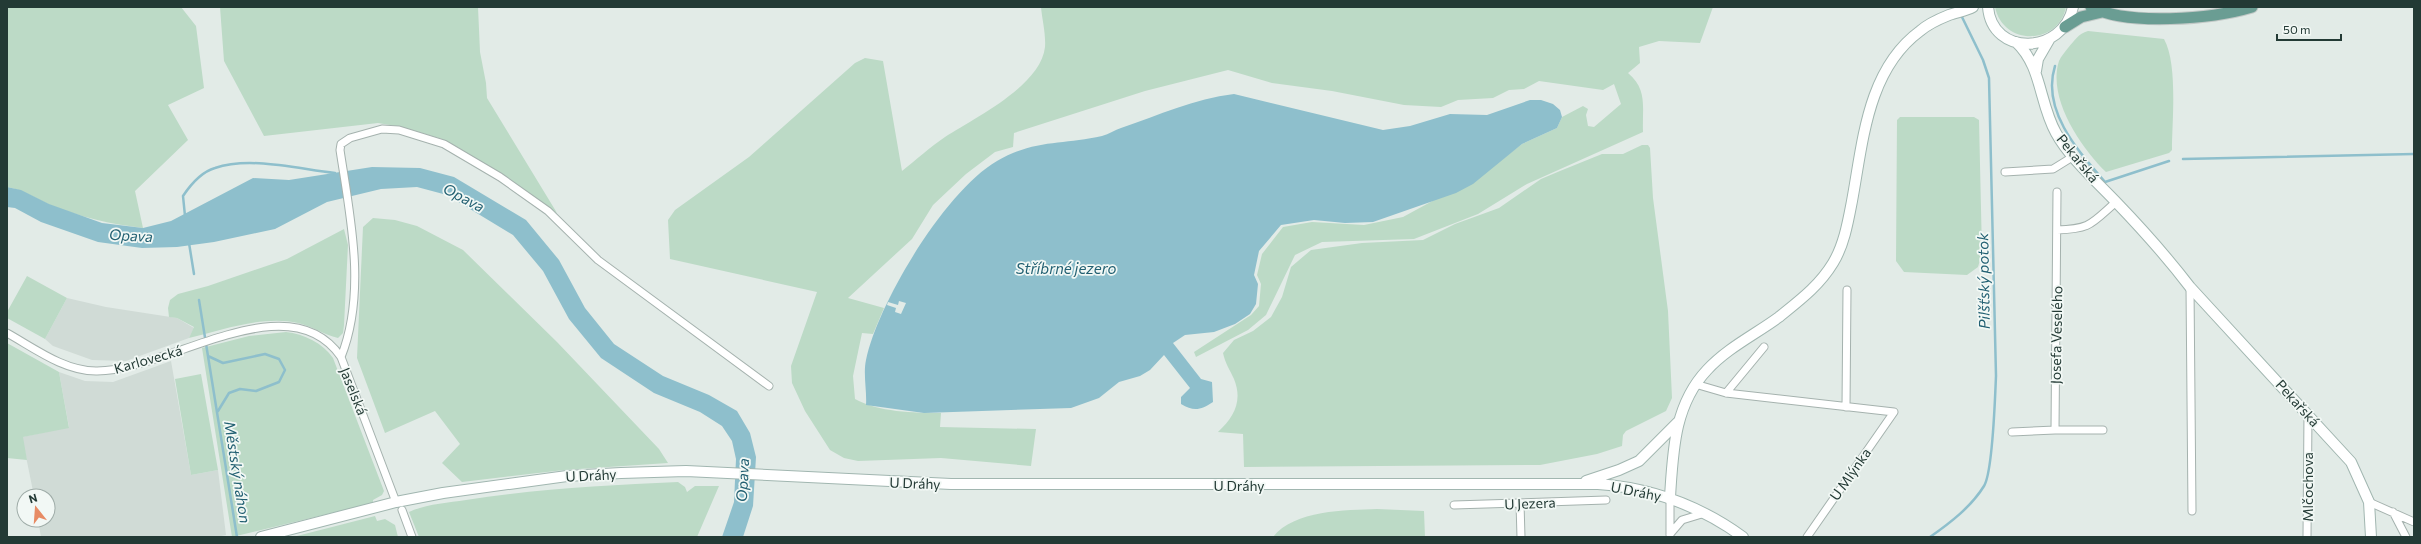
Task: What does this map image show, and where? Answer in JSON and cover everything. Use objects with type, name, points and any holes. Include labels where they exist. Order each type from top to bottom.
[{"type":"main road","points":[[2091,7],[2102,12],[2139,17],[2194,18],[2236,12],[2252,7]]},
{"type":"main road","points":[[2065,27],[2081,17],[2102,12]]},
{"type":"street","points":[[1988,7],[1992,21]]},
{"type":"street","points":[[2016,42],[2033,44],[2049,40],[2065,27],[2073,7]]},
{"type":"street","points":[[1971,8],[1985,15],[1992,21]]},
{"type":"street","name":"U Dráhy","points":[[261,537],[503,483],[567,476],[686,472],[951,484],[1575,484],[1638,488],[1670,497],[1678,422],[1695,384],[1718,360],[1805,297],[1820,283],[1835,261],[1848,225],[1870,112],[1884,73],[1900,50],[1919,31],[1949,15],[1971,8]]},
{"type":"street","name":"Pekařská","points":[[1992,21],[2002,34],[2016,42],[2027,53],[2036,71],[2043,103],[2056,133],[2074,156],[2169,259],[2190,287],[2308,413],[2351,462],[2369,502],[2371,537]]},
{"type":"street","name":"Pekařská","points":[[2036,71],[2038,59],[2049,40]]},
{"type":"street","name":"Jaselská","points":[[412,537],[341,357],[349,337],[354,284],[355,248],[340,150],[341,144],[350,138],[382,128],[399,130],[444,144],[500,177],[548,211],[598,260],[769,386]]},
{"type":"street","points":[[2005,172],[2053,169],[2074,156]]},
{"type":"street","name":"Josefa Veselého","points":[[2055,430],[2057,192]]},
{"type":"street","points":[[2057,230],[2080,229],[2088,226],[2116,202]]},
{"type":"street","points":[[2190,287],[2192,511]]},
{"type":"street","points":[[1695,384],[1726,393],[1846,406],[1847,290]]},
{"type":"street","name":"Karlovecká","points":[[7,334],[65,364],[94,371],[127,367],[202,343],[265,327],[300,328],[324,338],[341,357]]},
{"type":"street","points":[[1726,393],[1764,347]]},
{"type":"street","name":"U Mlýnka","points":[[1806,537],[1894,412],[1846,406]]},
{"type":"street","name":"Mlčochova","points":[[2307,537],[2308,413]]},
{"type":"street","name":"U Dráhy","points":[[1575,484],[1619,470],[1639,461],[1678,422]]},
{"type":"street","points":[[2012,432],[2103,430]]},
{"type":"street","points":[[1670,536],[1670,497],[1705,513],[1742,537]]},
{"type":"street","name":"U Jezera","points":[[1454,505],[1606,500]]},
{"type":"street","points":[[2369,502],[2414,522]]},
{"type":"street","points":[[1520,503],[1520,537]]},
{"type":"street","points":[[2393,512],[2406,537]]},
{"type":"street","points":[[1670,536],[1682,520],[1705,513]]},
{"type":"shaded area","points":[[67,298],[106,307],[177,318],[194,328],[189,338],[126,361],[92,360],[53,346],[45,339]]},
{"type":"shaded area","points":[[171,361],[191,475],[218,470],[226,535],[217,537],[41,537],[39,528],[56,528],[56,488],[32,488],[22,437],[69,427],[59,372],[85,381],[113,382]]},
{"type":"green space","points":[[7,7],[181,7],[196,26],[204,88],[168,105],[188,140],[135,191],[143,228],[107,222],[73,213],[50,205],[24,192],[7,187]]},
{"type":"green space","points":[[220,7],[478,7],[480,52],[486,83],[487,98],[557,213],[442,139],[402,127],[378,123],[264,136],[224,61]]},
{"type":"green space","points":[[1041,7],[1713,7],[1700,43],[1659,41],[1639,47],[1640,63],[1628,73],[1639,86],[1643,100],[1643,132],[1527,184],[1478,214],[1414,239],[1322,242],[1295,255],[1266,315],[1248,330],[1196,357],[1194,352],[1251,315],[1259,306],[1261,284],[1257,275],[1262,254],[1283,227],[1312,222],[1364,225],[1403,217],[1484,173],[1522,144],[1557,128],[1562,117],[1583,106],[1588,109],[1586,115],[1588,126],[1594,127],[1621,104],[1614,84],[1603,90],[1539,81],[1524,89],[1509,90],[1493,98],[1458,100],[1441,107],[1404,105],[1332,91],[1272,83],[1228,70],[1145,91],[1014,133],[1013,147],[995,152],[966,174],[933,205],[912,239],[848,298],[884,308],[873,334],[862,333],[853,376],[855,399],[874,407],[896,411],[941,413],[940,427],[1036,429],[1031,466],[941,458],[858,461],[844,458],[830,450],[805,411],[792,383],[791,366],[817,292],[670,259],[668,220],[675,210],[749,157],[855,63],[865,58],[883,61],[902,171],[939,141],[1004,100],[1032,75],[1041,61],[1045,47]]},
{"type":"green space","points":[[1995,7],[2066,7],[2061,20],[2053,29],[2042,34],[2030,36],[2019,34],[2008,29],[2000,20]]},
{"type":"green space","points":[[2088,31],[2164,39],[2168,50],[2173,77],[2172,150],[2169,153],[2106,172],[2086,150],[2062,106],[2058,91],[2057,75],[2059,61],[2062,56],[2077,38]]},
{"type":"green space","points":[[1900,117],[1974,117],[1979,120],[1982,253],[1978,267],[1967,275],[1904,272],[1896,261],[1897,120]]},
{"type":"green space","points":[[1642,145],[1648,145],[1650,148],[1653,198],[1668,311],[1672,398],[1666,411],[1626,431],[1623,435],[1622,446],[1597,454],[1540,465],[1244,467],[1243,434],[1218,432],[1229,420],[1235,408],[1238,394],[1237,387],[1223,353],[1234,340],[1253,331],[1271,317],[1282,297],[1291,267],[1311,250],[1362,243],[1423,240],[1455,224],[1499,208],[1541,179],[1602,154],[1623,154]]},
{"type":"green space","points":[[373,218],[395,220],[417,226],[463,250],[557,342],[659,449],[668,463],[564,470],[462,482],[442,463],[460,444],[435,411],[385,433],[357,358],[363,227]]},
{"type":"green space","points":[[344,229],[348,245],[344,325],[343,333],[338,338],[298,323],[271,321],[243,324],[189,338],[194,327],[177,318],[169,317],[168,308],[170,300],[178,294],[208,286],[287,259]]},
{"type":"green space","points":[[27,276],[67,298],[45,339],[7,318],[7,312]]},
{"type":"green space","points":[[286,332],[300,335],[312,340],[324,348],[333,358],[384,491],[382,495],[373,500],[373,503],[232,537],[202,348],[249,336]]},
{"type":"green space","points":[[7,343],[59,372],[69,428],[23,437],[27,460],[7,458]]},
{"type":"green space","points":[[201,374],[218,470],[191,475],[175,379]]},
{"type":"green space","points":[[678,482],[685,487],[687,492],[695,486],[719,486],[697,537],[419,537],[409,512],[422,507],[437,504],[545,490]]},
{"type":"green space","points":[[1377,509],[1424,511],[1425,537],[1273,537],[1282,528],[1294,521],[1321,513]]},
{"type":"green space","points":[[375,516],[377,521],[385,519],[395,525],[398,537],[293,537]]},
{"type":"water","name":"Stříbrné jezero","points":[[1234,94],[1383,130],[1410,126],[1450,114],[1487,115],[1530,100],[1541,100],[1553,104],[1560,110],[1562,117],[1557,128],[1522,144],[1473,184],[1456,193],[1373,222],[1345,223],[1314,220],[1281,225],[1259,251],[1254,275],[1258,284],[1256,304],[1250,314],[1235,324],[1214,332],[1185,335],[1173,343],[1201,379],[1212,382],[1213,402],[1205,407],[1194,409],[1181,404],[1181,397],[1190,388],[1164,355],[1150,370],[1140,376],[1119,382],[1099,398],[1071,408],[924,413],[866,405],[866,360],[873,336],[884,309],[916,250],[956,197],[977,176],[997,161],[1024,149],[1102,136],[1191,104],[1219,96]]},
{"type":"water","name":"Opava","points":[[372,167],[420,168],[454,177],[526,220],[559,260],[585,308],[614,344],[663,376],[709,395],[737,411],[750,433],[756,457],[753,506],[743,537],[722,537],[734,502],[736,459],[732,441],[722,426],[700,412],[654,393],[601,358],[569,319],[543,271],[513,235],[447,195],[417,187],[381,189],[327,202],[275,229],[214,242],[177,247],[142,248],[98,242],[41,222],[15,208],[7,207],[7,187],[21,190],[49,204],[102,223],[143,228],[171,221],[253,178],[289,180]]},
{"type":"pier","points":[[899,301],[906,303],[901,314],[895,312],[896,308],[887,305],[888,302],[898,305]]},
{"type":"waterway","name":"Pilšťský potok","points":[[1930,537],[1966,508],[1984,486],[1990,466],[1994,416],[1996,376],[1989,78],[1983,60],[1961,15]]},
{"type":"waterway","points":[[2055,66],[2052,82],[2053,98],[2058,114],[2074,143],[2105,182],[2169,161]]},
{"type":"waterway","points":[[2183,159],[2414,154]]},
{"type":"waterway","points":[[185,216],[183,196],[197,179],[205,172],[215,168],[243,163],[259,163],[335,173]]},
{"type":"waterway","name":"Městský náhon","points":[[189,243],[194,274]]},
{"type":"waterway","name":"Městský náhon","points":[[199,300],[237,537]]},
{"type":"waterway","name":"Městský náhon","points":[[208,356],[223,363],[265,354],[279,359],[285,370],[279,382],[256,391],[240,389],[229,393],[218,411]]}]
